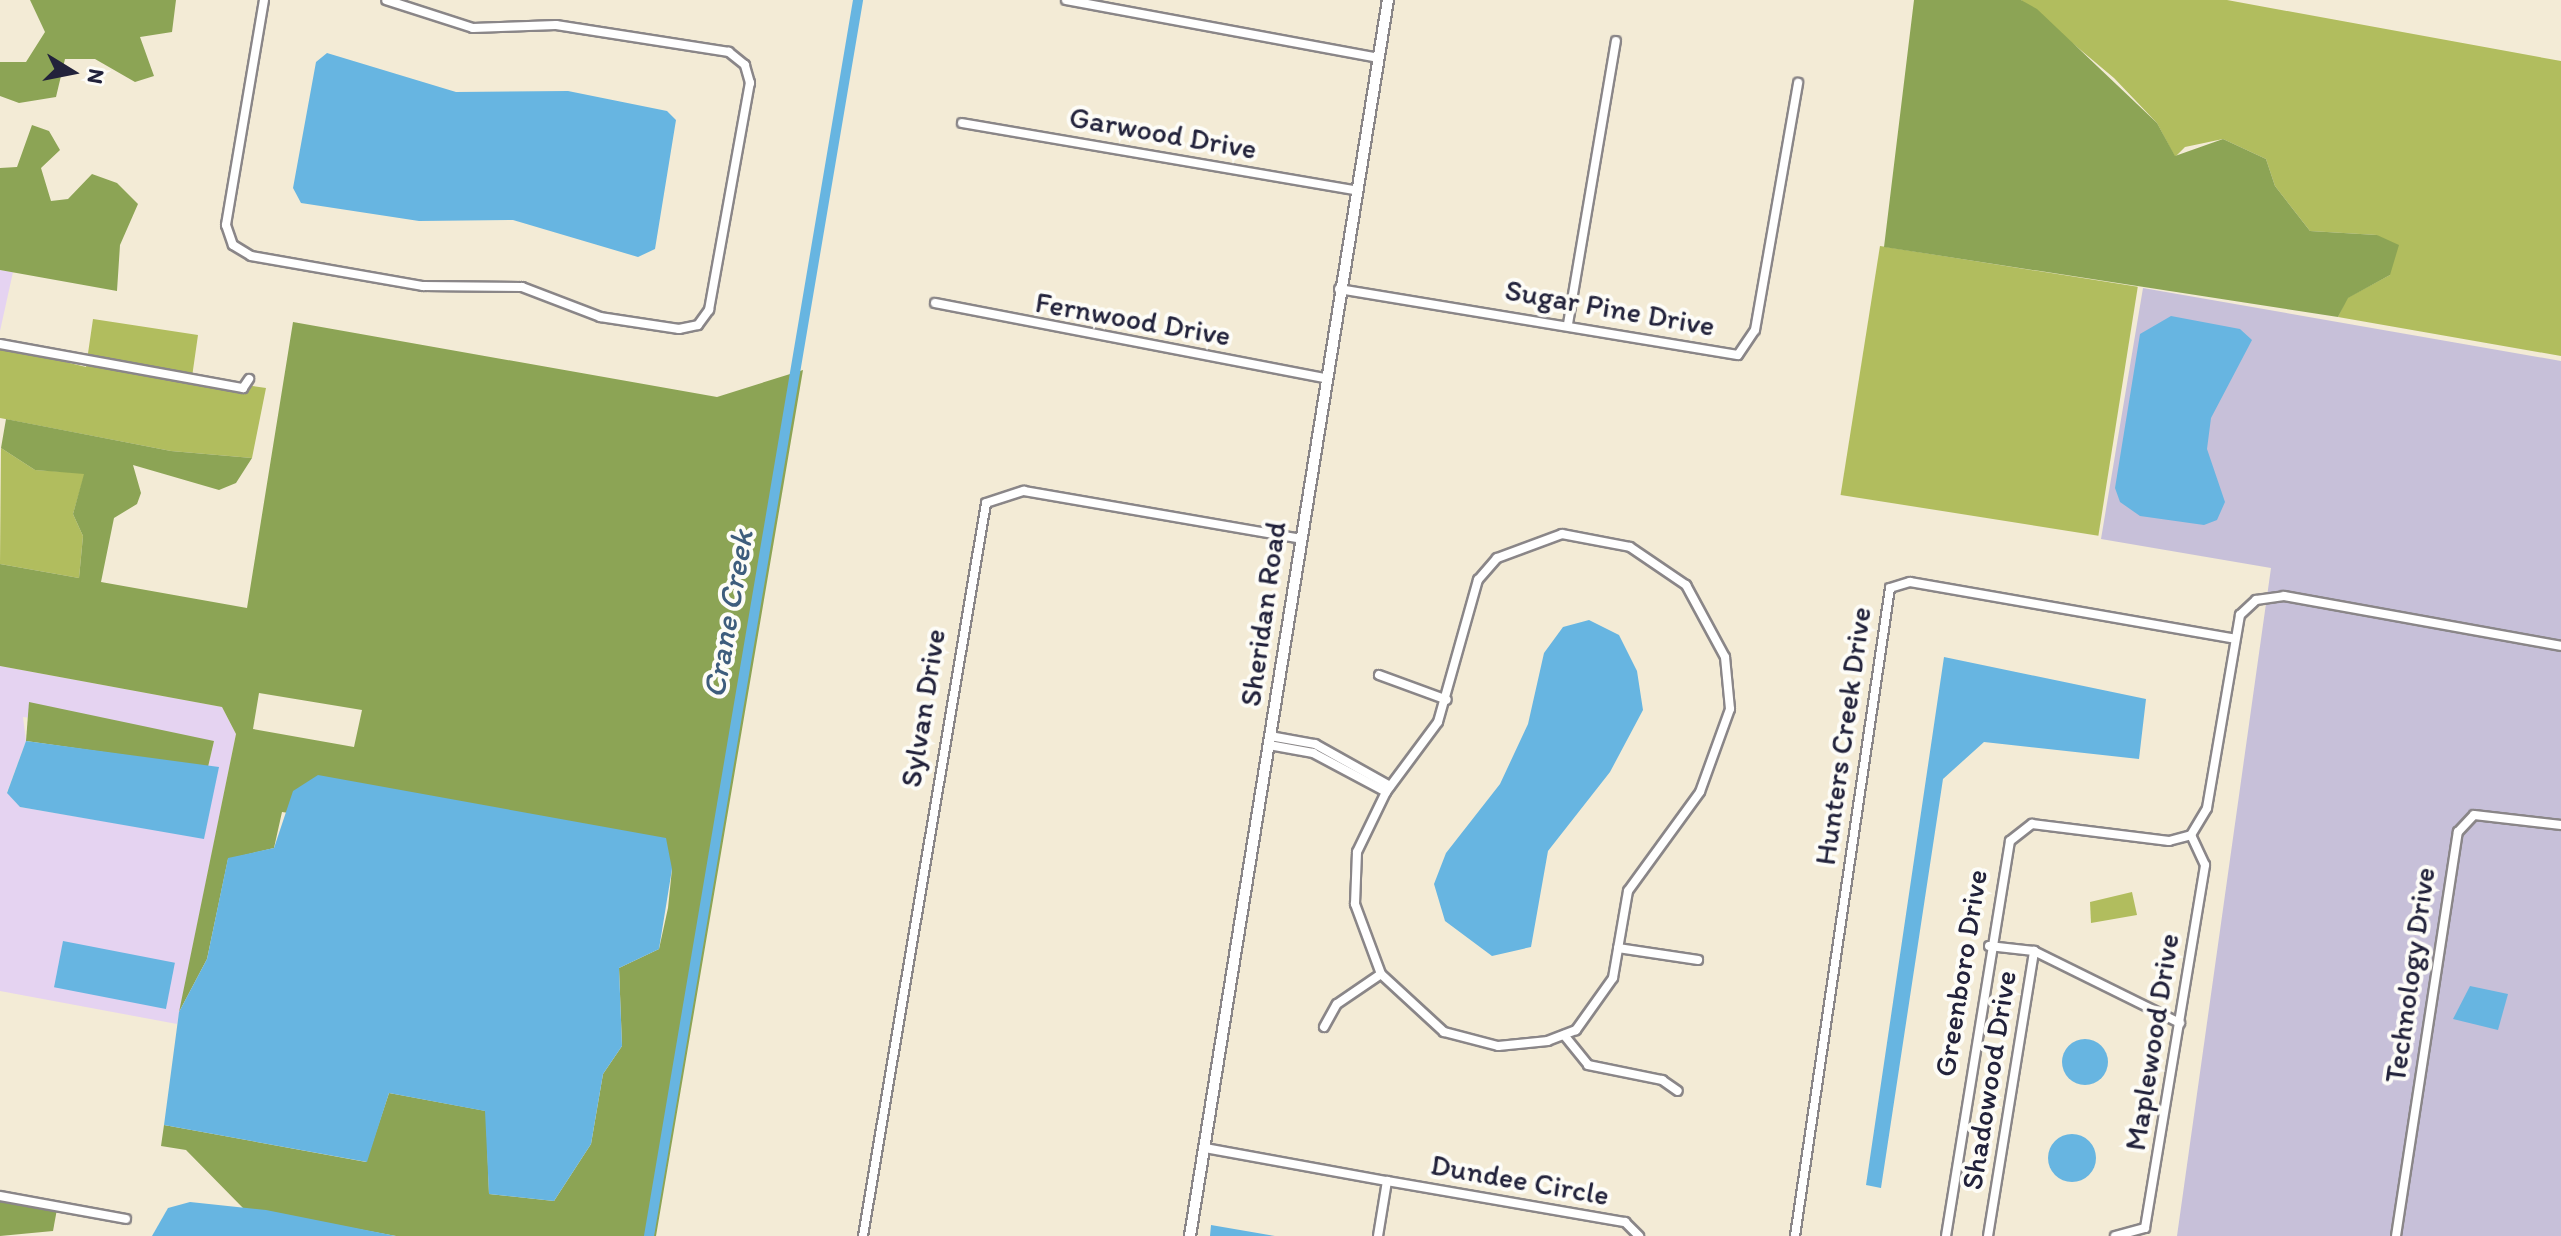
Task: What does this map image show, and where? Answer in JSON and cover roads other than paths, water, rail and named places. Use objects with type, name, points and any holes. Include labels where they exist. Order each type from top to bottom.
[{"type":"street","points":[[264,0],[226,225],[233,245],[251,256],[423,286],[522,287],[600,317],[679,329],[698,325],[709,310],[745,113],[745,65],[729,52],[556,25],[473,28],[386,0]]},
{"type":"street","points":[[1066,0],[1378,58]]},
{"type":"street","name":"Sheridan Road","points":[[1190,1236],[1269,740],[1297,538],[1388,0]]},
{"type":"street","points":[[1568,324],[1616,41]]},
{"type":"street","name":"Sugar Pine Drive","points":[[1338,289],[1568,324],[1738,355],[1755,330],[1798,83]]},
{"type":"street","name":"Garwood Drive","points":[[962,123],[1356,190]]},
{"type":"street","name":"Fernwood Drive","points":[[935,303],[1323,378]]},
{"type":"street","points":[[0,344],[243,388],[249,379]]},
{"type":"street","name":"Sylvan Drive","points":[[863,1236],[986,503],[1024,491],[1297,538]]},
{"type":"street","points":[[1562,534],[1630,547],[1686,585],[1725,657],[1727,734],[1700,792],[1628,891],[1613,978],[1576,1030],[1564,1035],[1498,1046],[1444,1032],[1381,974],[1355,904],[1357,852],[1388,789],[1447,700],[1470,599],[1497,558],[1562,534]]},
{"type":"street","name":"Hunters Creek Drive","points":[[1795,1236],[1890,588],[1910,582],[2232,638]]},
{"type":"street","points":[[2191,835],[2207,808],[2232,638],[2240,615],[2256,600],[2284,596],[2561,646]]},
{"type":"street","points":[[1379,675],[1447,700]]},
{"type":"street","points":[[1269,740],[1313,753],[1388,789]]},
{"type":"street","name":"Technology Drive","points":[[2396,1236],[2458,832],[2474,815],[2561,825]]},
{"type":"street","name":"Greenboro Drive","points":[[1946,1236],[2002,860],[2020,830],[2054,825],[2169,841],[2191,835]]},
{"type":"street","name":"Maplewood Drive","points":[[2115,1236],[2145,1228],[2205,865],[2191,835]]},
{"type":"street","points":[[1989,946],[2034,951]]},
{"type":"street","points":[[1618,948],[1698,960]]},
{"type":"street","name":"Shadowood Drive","points":[[1988,1236],[2034,951],[2180,1023]]},
{"type":"street","points":[[1324,1027],[1337,1004],[1381,974]]},
{"type":"street","points":[[1564,1035],[1588,1065],[1662,1080],[1678,1091]]},
{"type":"street","name":"Dundee Circle","points":[[1205,1148],[1625,1222],[1639,1236]]},
{"type":"street","name":"Dundee Circle","points":[[1378,1236],[1387,1181]]},
{"type":"street","points":[[0,1196],[126,1219]]},
{"type":"water","points":[[327,53],[456,92],[568,91],[667,111],[676,120],[655,249],[638,257],[513,220],[419,221],[301,203],[293,188],[316,62]]},
{"type":"water","points":[[2171,316],[2240,329],[2252,340],[2211,418],[2207,449],[2225,502],[2217,520],[2204,525],[2140,516],[2120,502],[2115,488],[2140,334]]},
{"type":"water","points":[[1589,620],[1619,635],[1637,671],[1643,710],[1610,772],[1548,851],[1531,947],[1492,956],[1445,921],[1434,884],[1446,853],[1500,784],[1528,724],[1544,653],[1563,627]]},
{"type":"water","points":[[1944,657],[2146,699],[2139,759],[1984,742],[1943,779],[1881,1188],[1866,1185]]},
{"type":"water","points":[[26,741],[219,767],[204,839],[20,807],[7,793]]},
{"type":"water","points":[[318,775],[666,838],[672,869],[659,949],[619,968],[622,1046],[603,1074],[591,1144],[554,1201],[489,1194],[485,1111],[389,1093],[367,1162],[164,1125],[179,1012],[207,959],[228,858],[274,848],[293,791]]},
{"type":"water","points":[[63,941],[175,963],[166,1009],[54,987]]},
{"type":"water","points":[[2470,986],[2508,994],[2498,1030],[2453,1019]]},
{"type":"water","points":[[2085,1039],[2102,1045],[2108,1062],[2102,1079],[2085,1085],[2068,1079],[2062,1062],[2068,1045]]},
{"type":"water","points":[[2072,1134],[2089,1141],[2096,1158],[2089,1175],[2072,1182],[2055,1175],[2048,1158],[2055,1141]]},
{"type":"water","points":[[190,1202],[266,1210],[396,1236],[152,1236],[168,1208]]},
{"type":"water","points":[[1211,1225],[1275,1236],[1210,1236]]},
{"type":"waterway","name":"Crane Creek","points":[[649,1236],[858,0]]}]
